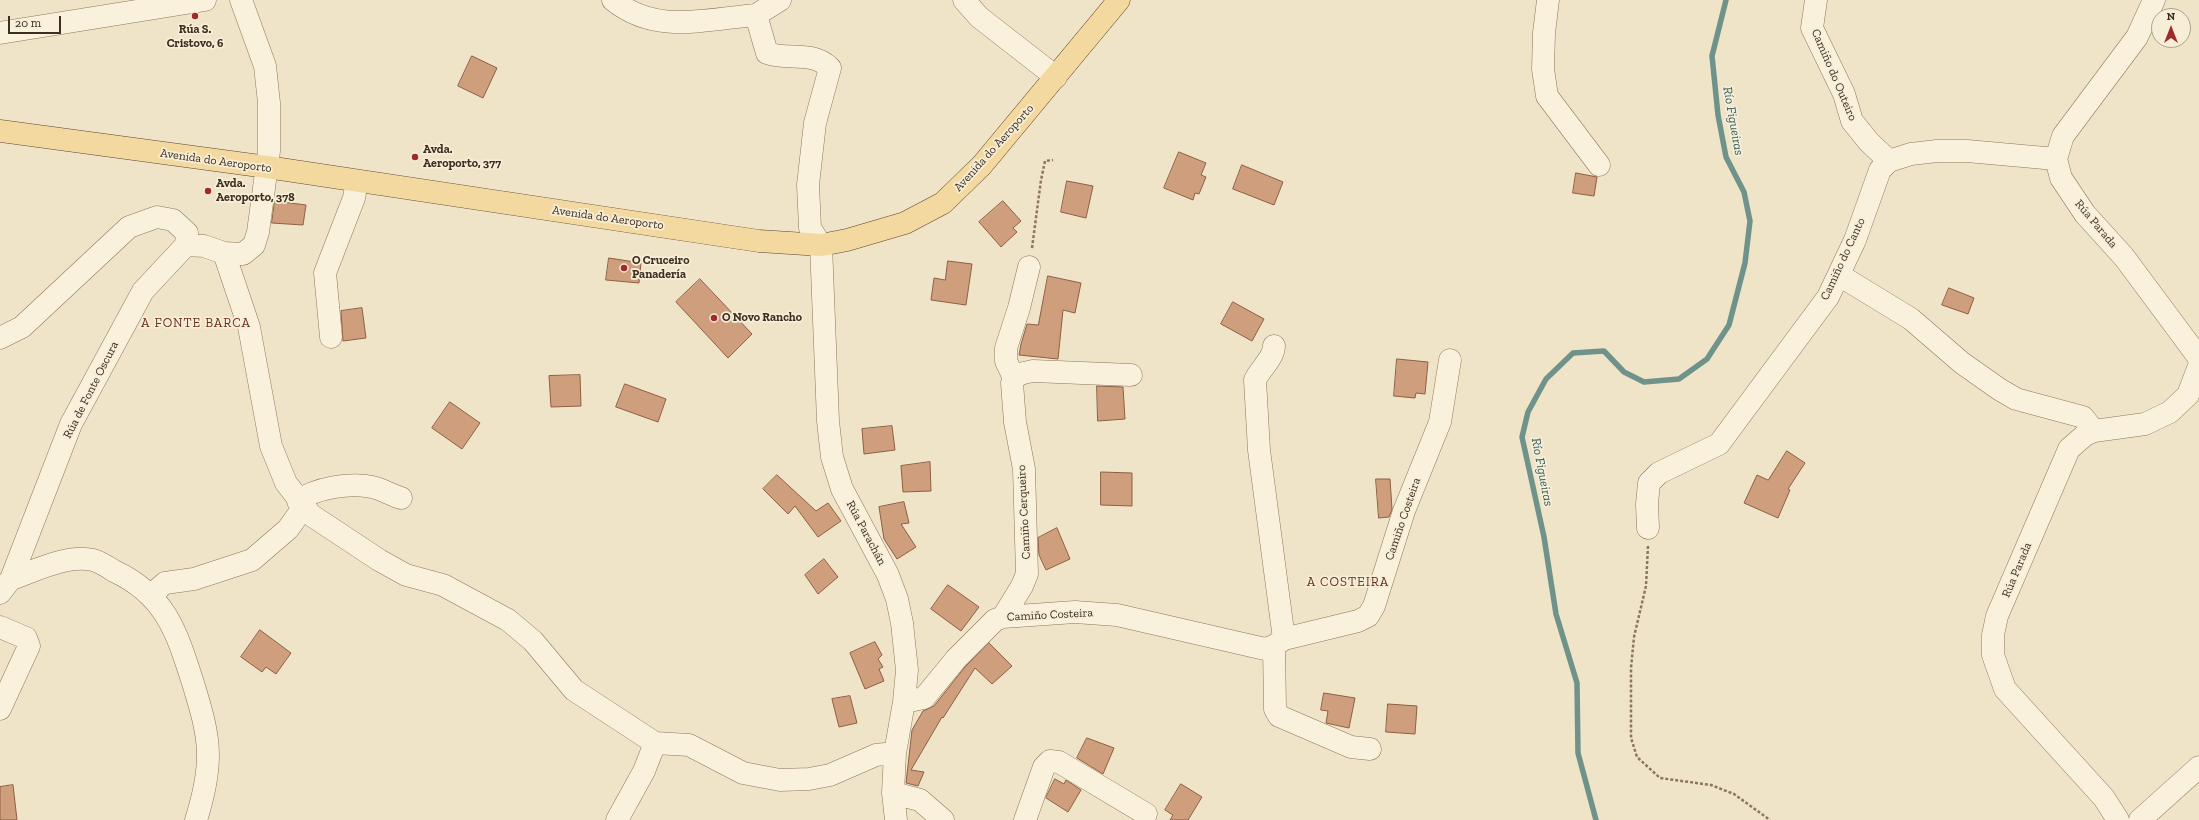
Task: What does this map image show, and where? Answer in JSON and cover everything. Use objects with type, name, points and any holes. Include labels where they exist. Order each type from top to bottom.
[{"type":"main road","name":"Avenida do Aeroporto","points":[[0,131],[267,167],[759,241],[821,245],[865,236],[905,223],[943,203],[982,165],[1119,0]]},
{"type":"street","points":[[0,33],[205,0]]},
{"type":"street","points":[[0,338],[22,327],[129,227],[157,217],[173,220],[187,233],[186,245],[204,246],[224,253],[243,254],[254,245],[258,232],[269,151],[269,103],[265,66],[241,0]]},
{"type":"street","points":[[613,0],[636,15],[671,22],[696,23],[756,15],[780,0]]},
{"type":"street","points":[[964,0],[979,17],[1056,77]]},
{"type":"street","points":[[1548,0],[1544,33],[1543,69],[1547,96],[1599,165]]},
{"type":"street","name":"Camiño do Outeiro","points":[[1816,0],[1812,28],[1844,94],[1852,121],[1869,142],[1889,161]]},
{"type":"street","points":[[1889,161],[1911,154],[1959,151],[2056,159],[2063,136],[2137,37],[2154,0]]},
{"type":"street","points":[[756,15],[767,53],[772,55],[799,56],[822,60],[830,68],[816,123],[808,185],[810,228],[821,245]]},
{"type":"street","name":"Rúa Parada","points":[[2056,159],[2061,178],[2085,214],[2124,257],[2199,358]]},
{"type":"street","name":"Camiño do Canto","points":[[1648,528],[1647,504],[1649,484],[1659,473],[1719,444],[1828,297],[1855,240],[1880,170],[1889,161]]},
{"type":"street","points":[[331,337],[325,273],[354,198],[357,181]]},
{"type":"street","name":"Rúa de Fonte Oscura","points":[[6,576],[75,417],[143,291],[186,245]]},
{"type":"street","name":"Rúa Parachán","points":[[821,245],[828,421],[832,457],[842,489],[888,575],[897,599],[902,623],[907,670],[904,702],[895,754],[893,793],[896,820]]},
{"type":"street","points":[[224,253],[249,327],[271,446],[286,484],[301,505],[379,560],[406,575],[443,585],[508,620],[533,641],[574,690],[655,743],[689,745],[743,773],[780,780],[809,779],[830,775],[876,755],[895,754]]},
{"type":"street","name":"Camiño Cerqueiro","points":[[1003,617],[1022,586],[1027,574],[1024,468],[1015,422],[1012,383],[1014,378],[1006,361],[1006,348],[1019,308],[1029,267]]},
{"type":"street","points":[[1839,275],[1911,319],[1962,363],[1999,390],[2016,399],[2083,416],[2094,431]]},
{"type":"street","points":[[1274,346],[1274,352],[1259,370],[1255,380],[1259,450],[1279,643],[1275,709],[1278,716],[1351,747],[1370,749]]},
{"type":"street","name":"Camiño Costeira","points":[[904,702],[924,698],[956,659],[995,620],[1003,617],[1075,612],[1103,613],[1265,649],[1279,643],[1358,621],[1368,616],[1374,606],[1404,510],[1440,422],[1450,360]]},
{"type":"street","name":"Rúa Parada","points":[[2118,820],[2104,798],[2005,689],[1993,655],[1993,635],[1997,616],[2069,449],[2084,435],[2094,431],[2145,424],[2170,412],[2188,395],[2199,366]]},
{"type":"street","points":[[1014,378],[1020,373],[1033,371],[1131,374]]},
{"type":"street","points":[[151,595],[165,583],[194,579],[252,560],[288,529],[308,494],[319,490],[363,485],[374,487],[401,498]]},
{"type":"street","points":[[6,576],[68,560],[92,560],[128,577],[151,595],[168,617],[178,637],[201,710],[208,754],[205,793],[196,820]]},
{"type":"street","points":[[0,627],[26,638],[29,646],[0,708]]},
{"type":"street","points":[[617,820],[644,771],[655,743]]},
{"type":"street","points":[[1025,820],[1044,767],[1050,761],[1059,762],[1146,814]]},
{"type":"street","points":[[2140,820],[2199,767]]},
{"type":"street","points":[[893,793],[920,800],[944,820]]},
{"type":"path","points":[[1029,267],[1045,161],[1053,160]]},
{"type":"path","points":[[1648,528],[1649,565],[1646,586],[1634,637],[1631,668],[1631,738],[1637,757],[1660,778],[1711,786],[1734,794],[1770,820]]},
{"type":"building","points":[[472,56],[497,68],[483,98],[458,86]]},
{"type":"building","points":[[1179,152],[1206,163],[1201,175],[1206,177],[1199,194],[1195,193],[1193,200],[1164,188]]},
{"type":"building","points":[[1242,165],[1283,182],[1274,205],[1233,189]]},
{"type":"building","points":[[1576,173],[1597,177],[1594,196],[1573,193]]},
{"type":"building","points":[[1067,181],[1093,186],[1086,218],[1061,212]]},
{"type":"building","points":[[275,201],[306,205],[303,225],[272,223]]},
{"type":"building","points":[[1003,201],[1021,221],[1013,228],[1017,232],[1001,247],[979,222]]},
{"type":"building","points":[[609,258],[641,263],[639,283],[606,280]]},
{"type":"building","points":[[948,261],[972,264],[966,305],[931,300],[934,278],[945,280]]},
{"type":"building","points":[[1048,276],[1081,283],[1075,313],[1063,310],[1058,359],[1019,355],[1027,324],[1038,325]]},
{"type":"building","name":"O Novo Rancho","points":[[700,279],[752,334],[728,358],[676,302]]},
{"type":"building","points":[[1949,288],[1974,298],[1968,314],[1942,305]]},
{"type":"building","points":[[1233,302],[1264,319],[1252,341],[1221,324]]},
{"type":"building","points":[[362,308],[366,338],[343,341],[341,311]]},
{"type":"building","points":[[1397,359],[1428,362],[1425,394],[1416,393],[1415,398],[1394,396]]},
{"type":"building","points":[[580,375],[581,406],[551,407],[549,376]]},
{"type":"building","points":[[625,384],[666,399],[658,422],[616,407]]},
{"type":"building","points":[[1097,386],[1123,387],[1125,419],[1098,421]]},
{"type":"building","points":[[450,402],[480,423],[462,449],[432,428]]},
{"type":"building","points":[[892,426],[895,450],[864,454],[862,429]]},
{"type":"building","points":[[1787,451],[1805,463],[1788,489],[1790,490],[1778,518],[1744,503],[1757,475],[1768,480]]},
{"type":"building","points":[[930,462],[931,491],[903,492],[901,466]]},
{"type":"building","points":[[1101,472],[1132,473],[1132,506],[1101,505]]},
{"type":"building","points":[[777,475],[816,511],[828,503],[841,521],[818,537],[795,506],[788,514],[763,489]]},
{"type":"building","points":[[1376,479],[1390,479],[1392,509],[1389,517],[1379,518]]},
{"type":"building","points":[[904,502],[909,523],[901,524],[916,547],[897,559],[884,539],[879,507]]},
{"type":"building","points":[[1057,528],[1070,559],[1046,570],[1039,555],[1038,538]]},
{"type":"building","points":[[824,559],[838,577],[818,594],[805,575]]},
{"type":"building","points":[[948,585],[979,607],[961,631],[931,609]]},
{"type":"building","points":[[260,630],[291,653],[276,674],[266,667],[262,672],[241,657]]},
{"type":"building","points":[[875,642],[882,655],[878,659],[883,667],[879,669],[884,681],[865,689],[850,653]]},
{"type":"building","points":[[989,643],[1012,666],[992,684],[975,668],[943,718],[942,717],[911,770],[924,772],[918,786],[906,783],[912,730],[923,711],[934,706],[965,667]]},
{"type":"building","points":[[1324,693],[1355,698],[1349,728],[1326,723],[1328,711],[1321,710]]},
{"type":"building","points":[[850,696],[857,723],[839,727],[832,699]]},
{"type":"building","points":[[1388,704],[1417,706],[1415,734],[1386,732]]},
{"type":"building","points":[[1087,738],[1114,748],[1103,774],[1077,758]]},
{"type":"building","points":[[1055,779],[1064,784],[1066,780],[1081,790],[1068,812],[1046,798]]},
{"type":"building","points":[[1181,784],[1202,797],[1188,820],[1170,820],[1173,815],[1165,810]]},
{"type":"building","points":[[13,785],[17,820],[0,820],[0,787]]},
{"type":"waterway","name":"Río Figueiras","points":[[1596,820],[1578,753],[1577,683],[1556,614],[1544,537],[1522,437],[1528,412],[1546,379],[1573,353],[1604,351],[1624,372],[1644,382],[1679,379],[1707,359],[1729,325],[1745,263],[1750,221],[1744,192],[1726,157],[1718,115],[1712,56],[1726,0]]},
{"type":"place","name":"Rúa S. Cristovo, 6","points":[[195,16]]},
{"type":"place","name":"Avda. Aeroporto, 377","points":[[415,157]]},
{"type":"place","name":"Avda. Aeroporto, 378","points":[[208,191]]},
{"type":"place","name":"O Cruceiro Panadería","points":[[624,268]]},
{"type":"place","name":"O Novo Rancho","points":[[714,318]]},
{"type":"district","name":"A FONTE BARCA","points":[[196,323]]},
{"type":"district","name":"A COSTEIRA","points":[[1348,582]]}]
